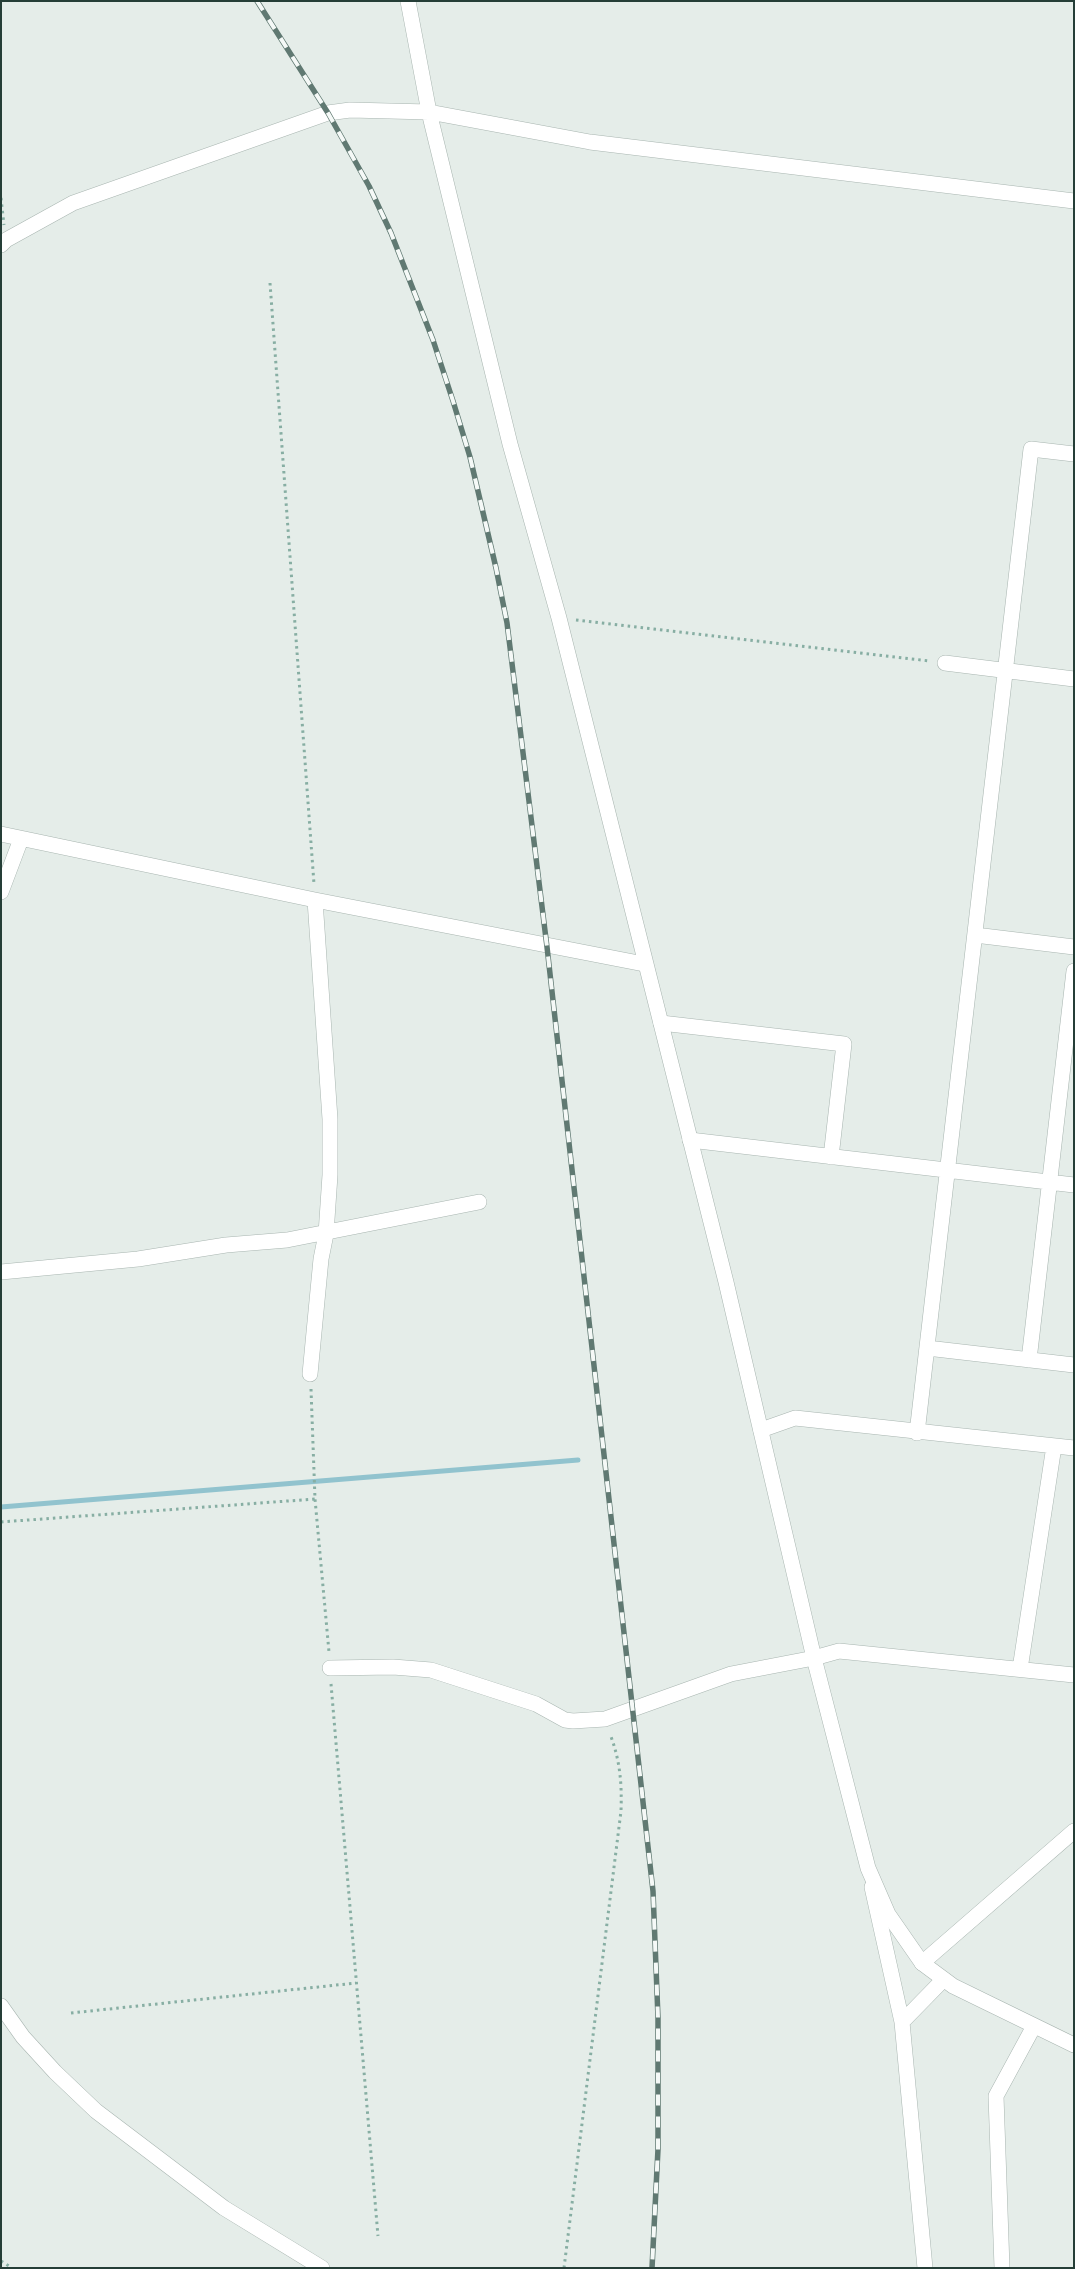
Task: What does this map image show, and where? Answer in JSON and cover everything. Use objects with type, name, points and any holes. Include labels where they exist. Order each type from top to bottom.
[{"type":"street","points":[[408,1],[429,112],[510,444],[559,618],[644,964],[661,1023],[761,1430],[814,1658],[868,1868],[902,2022],[925,2268]]},
{"type":"street","points":[[4,243],[73,203],[328,112],[350,110],[429,112],[590,142],[1074,201]]},
{"type":"street","points":[[917,1432],[1031,449],[1074,454]]},
{"type":"street","points":[[946,662],[1074,679]]},
{"type":"street","points":[[1,834],[316,900],[644,964]]},
{"type":"street","points":[[1,892],[21,839]]},
{"type":"street","points":[[310,1374],[321,1259],[326,1234],[330,1175],[330,1119],[316,900]]},
{"type":"street","points":[[975,935],[1074,947]]},
{"type":"street","points":[[1029,1360],[1074,971]]},
{"type":"street","points":[[661,1023],[844,1044],[831,1157]]},
{"type":"street","points":[[690,1140],[1074,1185]]},
{"type":"street","points":[[1,1272],[138,1259],[226,1245],[287,1240],[326,1234],[479,1202]]},
{"type":"street","points":[[927,1348],[1074,1366]]},
{"type":"street","points":[[761,1430],[795,1418],[1074,1448]]},
{"type":"street","points":[[1020,1669],[1054,1446]]},
{"type":"street","points":[[330,1668],[431,1670],[536,1704],[565,1720],[605,1719],[731,1674],[814,1658],[839,1651],[1074,1675]]},
{"type":"street","points":[[922,1963],[1074,1831]]},
{"type":"street","points":[[868,1868],[888,1914],[922,1963],[953,1986],[1074,2045]]},
{"type":"street","points":[[902,2022],[943,1980]]},
{"type":"street","points":[[1,2006],[23,2037],[48,2065],[96,2111],[224,2208],[322,2268]]},
{"type":"street","points":[[1002,2268],[996,2096],[1034,2026]]},
{"type":"path","points":[[1,198],[4,243]]},
{"type":"path","points":[[270,283],[316,900]]},
{"type":"path","points":[[559,618],[946,662]]},
{"type":"path","points":[[310,1374],[315,1499],[378,2236]]},
{"type":"path","points":[[1,1522],[315,1499]]},
{"type":"path","points":[[564,2268],[621,1810],[622,1780],[616,1749],[605,1719]]},
{"type":"path","points":[[71,2013],[356,1983]]},
{"type":"path","points":[[1,2261],[12,2268]]},
{"type":"waterway","points":[[1,1507],[578,1460]]},
{"type":"railway","points":[[257,1],[328,113],[369,186],[391,233],[433,340],[470,457],[507,623],[547,947],[653,1891],[658,2018],[658,2149],[652,2268]]}]
